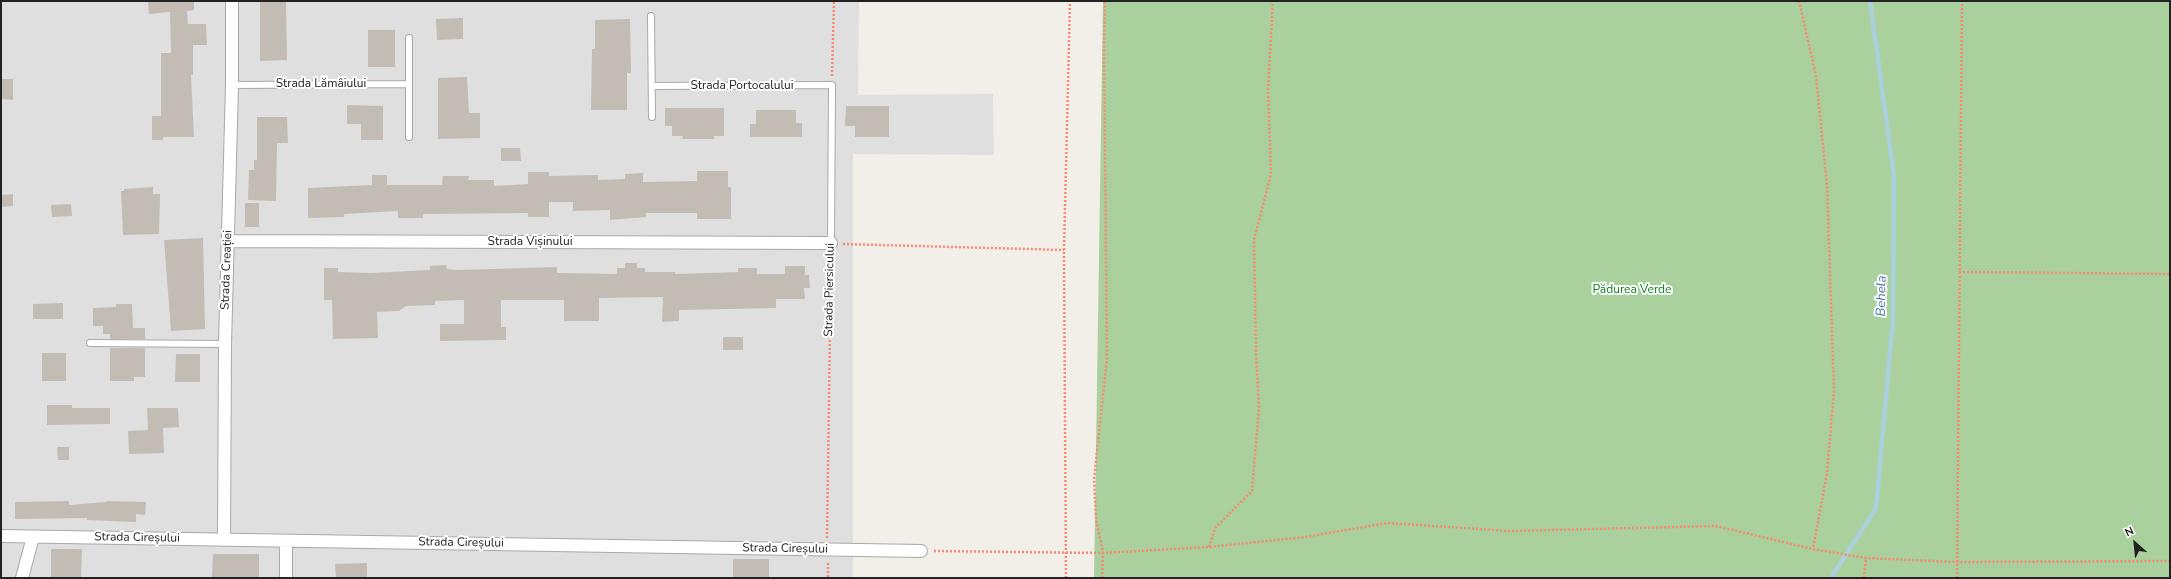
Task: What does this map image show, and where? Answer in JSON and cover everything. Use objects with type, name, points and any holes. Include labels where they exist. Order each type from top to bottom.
[{"type":"street","name":"Strada Creației","points":[[224,540],[225,344],[232,84],[232,1]]},
{"type":"street","name":"Strada Vișinului","points":[[228,241],[831,243]]},
{"type":"street","name":"Strada Cireșului","points":[[1,536],[921,551]]},
{"type":"street","points":[[22,578],[33,537]]},
{"type":"street","points":[[286,541],[286,578]]},
{"type":"lane","points":[[651,16],[652,117]]},
{"type":"lane","points":[[409,38],[409,137]]},
{"type":"lane","name":"Strada Lămâiului","points":[[232,84],[409,84]]},
{"type":"lane","name":"Strada Portocalului","points":[[652,86],[832,85]]},
{"type":"lane","name":"Strada Piersicului","points":[[831,243],[832,85]]},
{"type":"lane","points":[[90,343],[225,344]]},
{"type":"path","points":[[832,85],[834,1]]},
{"type":"path","points":[[1066,578],[1064,250],[1070,1]]},
{"type":"path","points":[[1102,578],[1102,553],[1096,519],[1094,479],[1107,358],[1104,50],[1105,1]]},
{"type":"path","points":[[1209,548],[1215,528],[1252,491],[1259,407],[1256,353],[1254,240],[1271,174],[1268,89],[1273,1]]},
{"type":"path","points":[[1799,1],[1816,76],[1827,186],[1834,391],[1827,473],[1813,549]]},
{"type":"path","points":[[1957,578],[1962,1]]},
{"type":"path","points":[[831,243],[1064,250]]},
{"type":"path","name":"Strada Piersicului","points":[[828,578],[827,549],[831,243]]},
{"type":"path","points":[[1959,272],[2170,274]]},
{"type":"path","points":[[921,551],[1102,553],[1209,548],[1305,537],[1388,523],[1509,531],[1716,526],[1813,549],[1866,558],[1956,562],[2170,561]]},
{"type":"path","points":[[1864,578],[1866,558]]},
{"type":"shaded area","points":[[1,1],[859,1],[858,95],[993,94],[994,155],[853,154],[853,578],[1,578]]},
{"type":"green space","name":"Pădurea Verde","points":[[1103,1],[2170,1],[2170,578],[1094,578]]},
{"type":"building","points":[[148,1],[194,1],[194,10],[187,11],[188,24],[206,24],[207,45],[193,45],[193,75],[191,75],[194,137],[163,137],[163,140],[152,140],[152,116],[161,116],[161,53],[171,53],[170,12],[149,14]]},
{"type":"building","points":[[260,1],[286,1],[287,60],[260,61]]},
{"type":"building","points":[[463,18],[463,39],[437,40],[436,19]]},
{"type":"building","points":[[630,19],[631,73],[627,73],[627,110],[591,110],[592,49],[595,49],[595,20]]},
{"type":"building","points":[[368,30],[395,30],[395,67],[368,67]]},
{"type":"building","points":[[467,77],[469,113],[480,113],[480,138],[438,139],[438,78]]},
{"type":"building","points":[[1,79],[13,79],[13,100],[1,99]]},
{"type":"building","points":[[347,105],[383,106],[383,140],[361,140],[361,124],[347,124]]},
{"type":"building","points":[[846,106],[889,106],[889,137],[855,137],[855,126],[845,126]]},
{"type":"building","points":[[665,108],[724,108],[724,136],[714,136],[714,139],[682,139],[683,136],[672,136],[672,126],[665,126]]},
{"type":"building","points":[[756,110],[796,110],[796,123],[802,123],[802,137],[750,137],[750,124],[756,124]]},
{"type":"building","points":[[257,117],[287,117],[288,143],[277,143],[276,201],[248,200],[249,170],[254,170],[254,160],[257,160]]},
{"type":"building","points":[[501,148],[520,148],[521,161],[501,161]]},
{"type":"building","points":[[697,171],[728,171],[728,187],[731,187],[731,219],[697,219],[697,213],[646,213],[646,217],[610,220],[610,210],[573,211],[573,202],[549,202],[549,217],[528,217],[528,213],[423,214],[423,218],[398,218],[398,211],[344,214],[344,217],[308,218],[308,188],[372,185],[372,175],[387,175],[387,185],[442,185],[443,176],[469,176],[468,180],[494,180],[494,186],[528,184],[528,172],[549,172],[549,176],[598,175],[598,180],[625,179],[625,174],[643,173],[643,182],[697,181]]},
{"type":"building","points":[[153,187],[153,194],[160,194],[159,234],[123,235],[121,191],[124,191],[124,189]]},
{"type":"building","points":[[13,194],[13,206],[1,207],[1,195]]},
{"type":"building","points":[[245,203],[259,203],[259,227],[245,227]]},
{"type":"building","points":[[71,204],[72,216],[52,217],[51,205]]},
{"type":"building","points":[[203,238],[205,329],[171,331],[164,240]]},
{"type":"building","points":[[625,263],[637,263],[637,268],[645,268],[645,272],[675,272],[675,274],[738,272],[738,268],[757,268],[757,274],[785,274],[785,266],[805,266],[805,275],[809,275],[810,288],[804,288],[805,299],[776,299],[776,308],[679,310],[679,321],[662,322],[663,297],[599,298],[599,321],[564,321],[564,300],[501,300],[501,327],[506,327],[506,340],[440,341],[440,324],[464,324],[464,300],[435,301],[435,305],[406,306],[399,311],[377,312],[378,338],[333,339],[332,300],[324,300],[324,268],[338,268],[338,272],[371,273],[430,270],[430,266],[446,265],[447,269],[458,270],[557,267],[557,273],[617,274],[617,268],[625,268]]},
{"type":"building","points":[[63,303],[63,319],[33,319],[33,304]]},
{"type":"building","points":[[116,304],[132,304],[133,328],[145,328],[145,339],[110,339],[110,334],[103,334],[103,326],[93,326],[93,308],[116,307]]},
{"type":"building","points":[[723,337],[743,337],[743,350],[723,350]]},
{"type":"building","points":[[110,348],[145,348],[145,377],[134,377],[134,381],[110,381]]},
{"type":"building","points":[[42,353],[66,353],[66,381],[42,381]]},
{"type":"building","points":[[176,354],[200,354],[200,382],[175,382]]},
{"type":"building","points":[[47,405],[72,405],[72,408],[110,408],[110,424],[47,425]]},
{"type":"building","points":[[147,408],[178,408],[179,427],[163,428],[164,453],[129,454],[128,431],[148,430]]},
{"type":"building","points":[[57,447],[69,447],[69,460],[58,460]]},
{"type":"building","points":[[69,501],[69,505],[107,501],[146,502],[145,515],[136,514],[136,522],[87,520],[87,518],[15,519],[15,502]]},
{"type":"building","points":[[51,549],[82,549],[81,578],[51,577]]},
{"type":"building","points":[[213,554],[259,554],[259,578],[212,578]]},
{"type":"building","points":[[733,559],[769,559],[769,578],[733,578]]},
{"type":"building","points":[[367,563],[367,578],[336,578],[335,564]]},
{"type":"waterway","name":"Behela","points":[[1831,578],[1876,508],[1893,319],[1894,176],[1870,1]]}]
